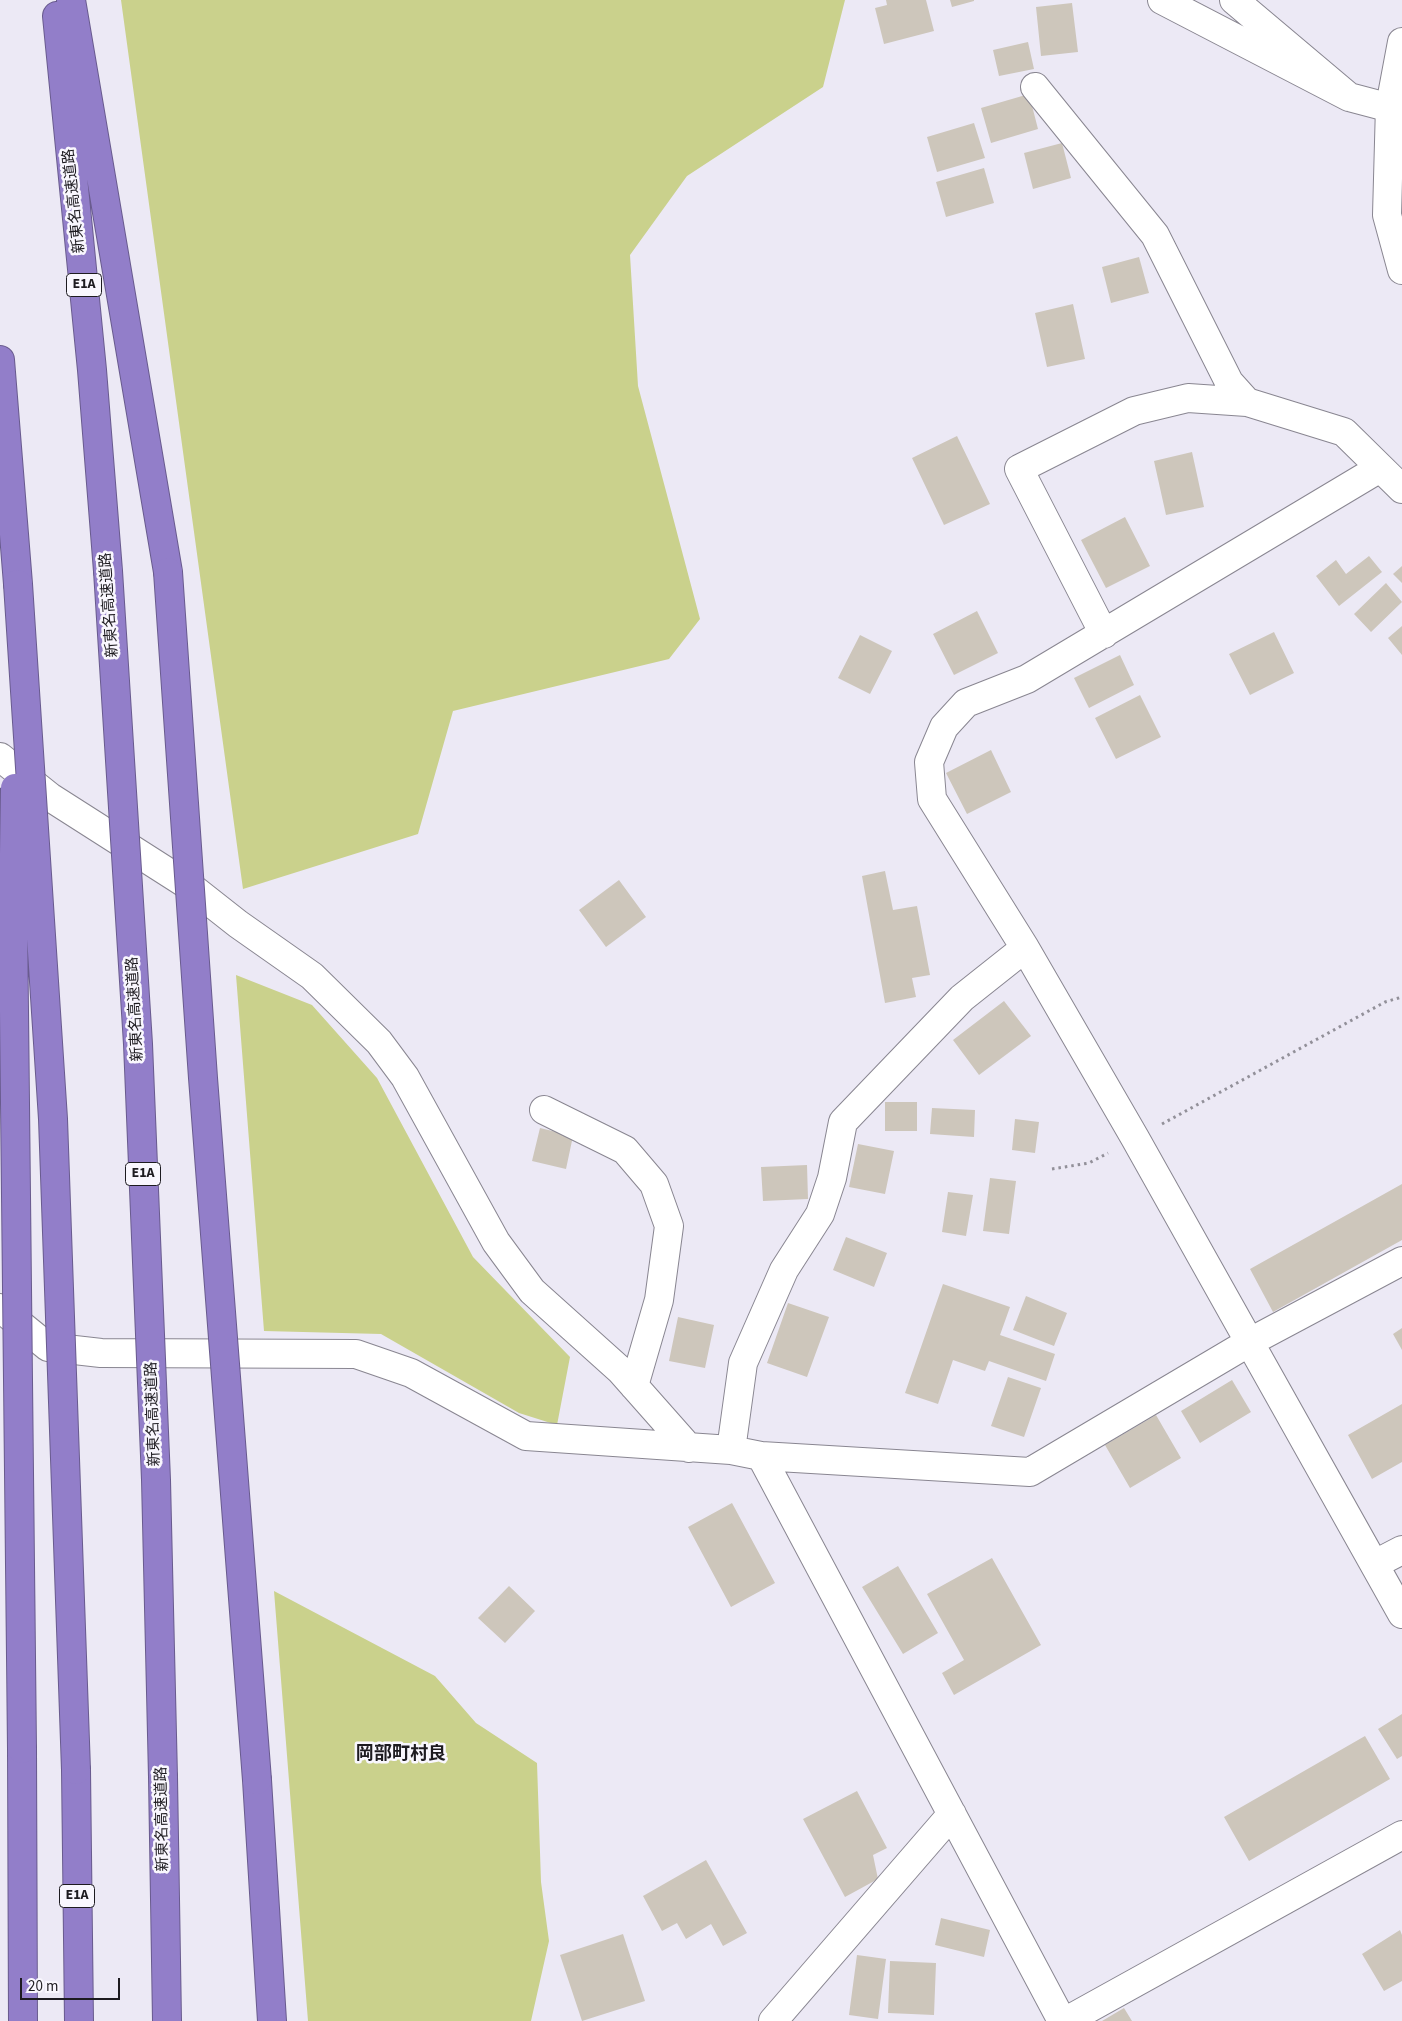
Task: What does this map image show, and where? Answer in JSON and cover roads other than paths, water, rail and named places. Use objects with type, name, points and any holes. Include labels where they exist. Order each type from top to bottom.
[{"type":"highway","name":"新東名高速道路","points":[[56,0],[91,360],[108,571],[138,1054],[156,1480],[167,2021]]},
{"type":"highway","points":[[71,0],[168,572],[272,2021]]},
{"type":"highway","name":"E1A","points":[[0,360],[18,584],[53,1119],[76,1770],[79,2021]]},
{"type":"highway","points":[[18,584],[13,919],[23,2021]]},
{"type":"street","points":[[1162,0],[1349,97],[1396,109]]},
{"type":"street","points":[[1234,0],[1349,97]]},
{"type":"street","points":[[1400,51],[1388,215],[1402,270]]},
{"type":"street","points":[[1035,87],[1155,234],[1229,382],[1247,402]]},
{"type":"street","points":[[1104,634],[1019,469],[1134,411],[1188,398],[1247,402],[1344,432],[1402,489]]},
{"type":"street","points":[[1380,468],[1027,679],[966,703],[944,727],[929,762],[932,799],[1025,948],[1135,1138],[1248,1343],[1402,1614]]},
{"type":"street","points":[[0,757],[50,797],[191,887],[238,924],[312,976],[379,1042],[405,1076],[496,1242],[532,1290],[620,1370],[689,1448]]},
{"type":"street","points":[[731,1450],[743,1363],[784,1270],[820,1214],[832,1178],[844,1122],[962,998],[1025,948]]},
{"type":"street","points":[[544,1110],[625,1150],[654,1184],[669,1226],[659,1300],[634,1386]]},
{"type":"street","points":[[0,1308],[48,1346],[101,1353],[356,1354],[411,1373],[526,1436],[731,1450],[761,1456],[1030,1472],[1248,1343],[1402,1261]]},
{"type":"street","points":[[761,1456],[1062,2021]]},
{"type":"street","points":[[1375,1564],[1402,1550]]},
{"type":"street","points":[[773,2021],[952,1814]]},
{"type":"street","points":[[1066,2021],[1402,1835]]},
{"type":"district","name":"岡部町村良","points":[[401,1755]]}]
